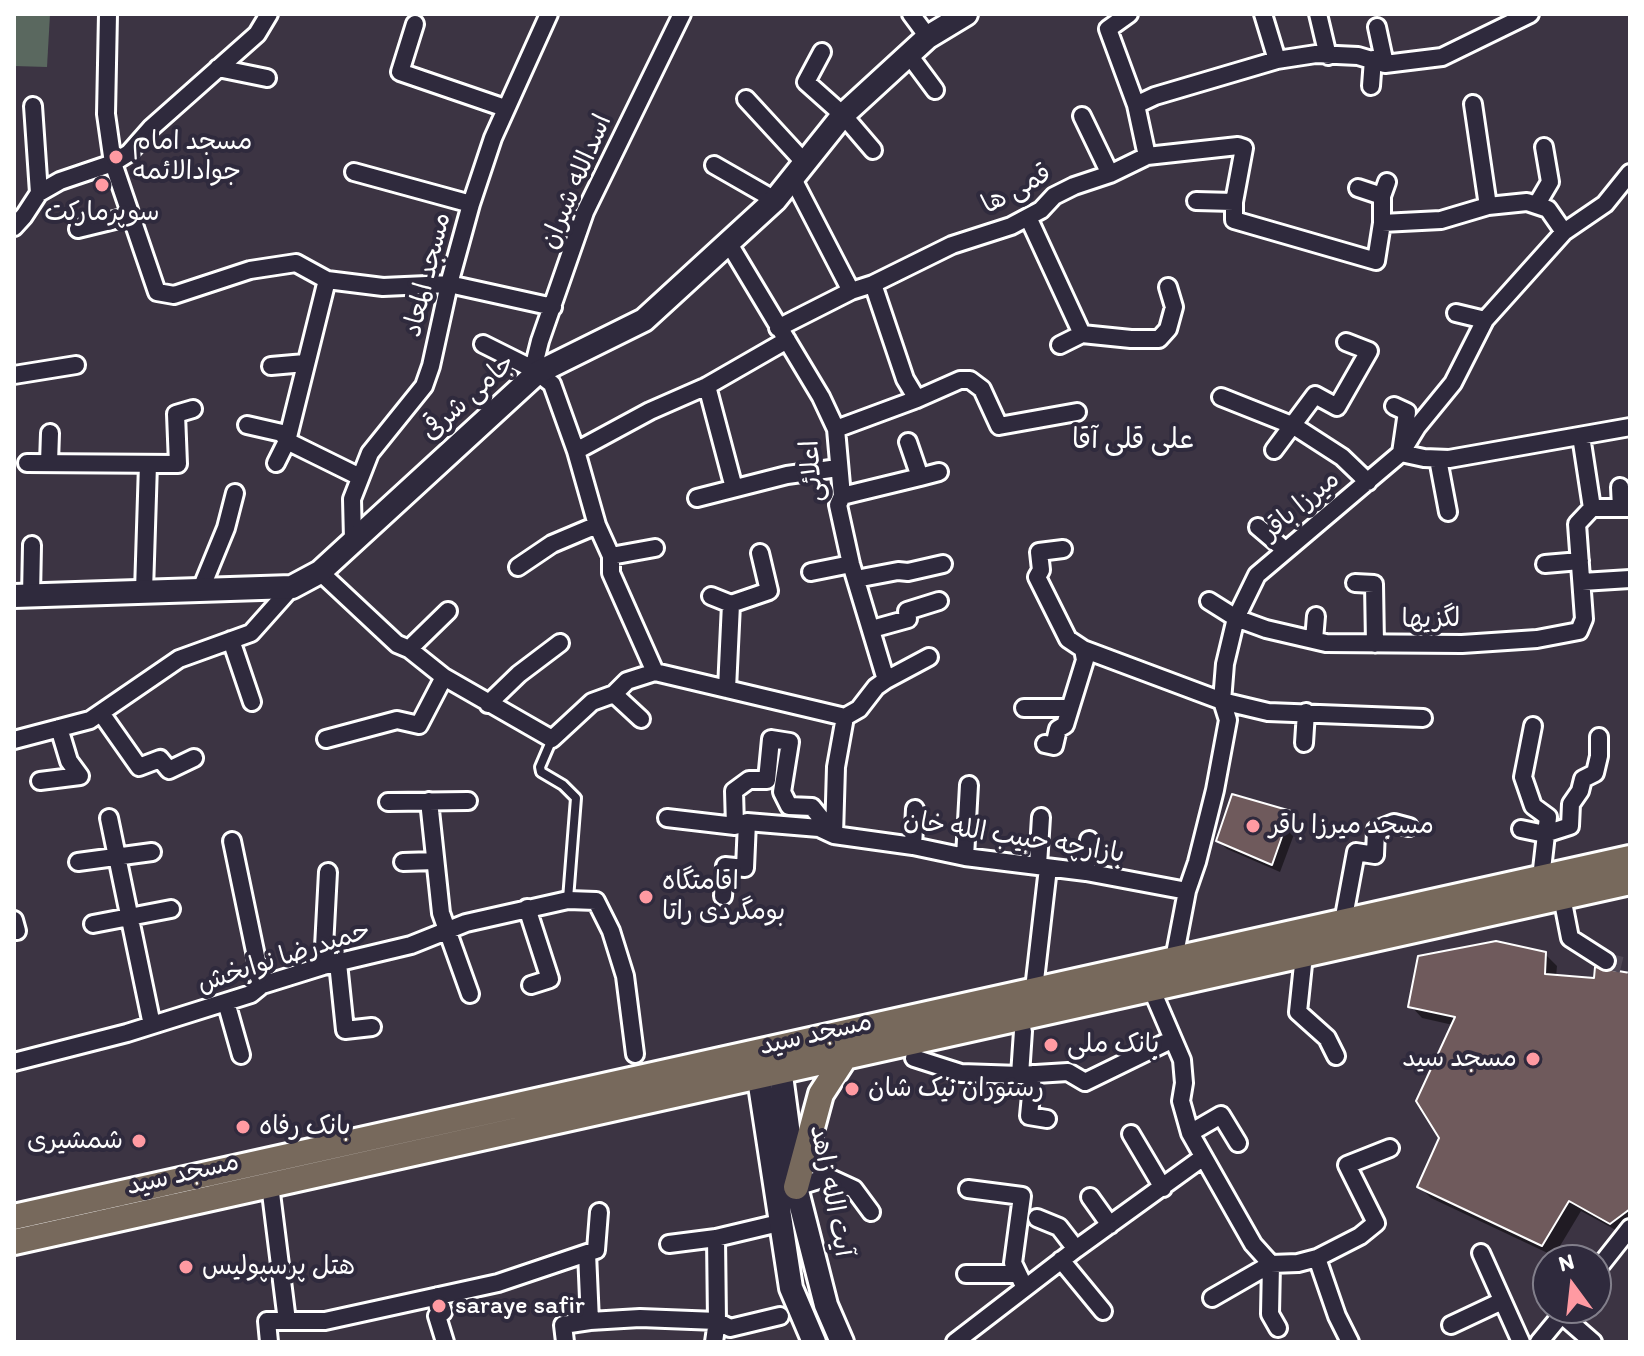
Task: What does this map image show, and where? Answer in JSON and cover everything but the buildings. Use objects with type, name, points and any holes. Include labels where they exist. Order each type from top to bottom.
[{"type":"main road","name":"مسجد سید","points":[[14,1242],[270,1185],[768,1062],[1034,989],[1630,858]]},
{"type":"main road","name":"مسجد سید","points":[[14,1217],[768,1062],[845,1057],[1630,882]]},
{"type":"main road","points":[[796,1187],[821,1094],[845,1057]]},
{"type":"street","points":[[108,14],[106,114],[113,163],[157,292],[174,295],[250,270],[296,263],[327,280],[383,287],[449,284],[553,307]]},
{"type":"street","points":[[14,227],[39,193],[60,181],[113,163],[129,153],[151,128],[257,34],[269,14]]},
{"type":"street","name":"مسجد المعاد","points":[[353,539],[352,499],[360,477],[370,453],[424,386],[471,204],[505,108],[549,14]]},
{"type":"street","name":"اسدالله شیران","points":[[535,371],[585,212],[682,14]]},
{"type":"street","points":[[911,14],[928,37]]},
{"type":"street","name":"جامی شرقی","points":[[22,596],[292,587],[320,572],[535,371],[644,320],[775,200],[843,115],[928,37],[966,14]]},
{"type":"street","points":[[1129,14],[1108,29],[1136,105],[1147,156]]},
{"type":"street","points":[[1263,14],[1277,60]]},
{"type":"street","points":[[1318,14],[1328,56]]},
{"type":"street","points":[[1136,105],[1155,96],[1277,60],[1316,54],[1379,61],[1442,57],[1530,14]]},
{"type":"street","points":[[415,24],[400,72],[505,108]]},
{"type":"street","points":[[1371,86],[1379,61],[1377,27]]},
{"type":"street","points":[[822,52],[806,82],[843,115],[873,150]]},
{"type":"street","points":[[909,55],[935,90]]},
{"type":"street","points":[[218,68],[267,78]]},
{"type":"street","points":[[746,99],[798,170],[851,291]]},
{"type":"street","points":[[1473,104],[1488,206]]},
{"type":"street","points":[[33,106],[39,193]]},
{"type":"street","points":[[1082,116],[1110,174]]},
{"type":"street","name":"قمی ها","points":[[576,451],[650,411],[707,386],[851,291],[873,284],[952,245],[1011,226],[1064,191],[1147,156],[1238,146],[1244,148],[1234,202]]},
{"type":"street","points":[[1537,204],[1550,182],[1544,147]]},
{"type":"street","points":[[714,165],[775,200]]},
{"type":"street","points":[[354,172],[471,204]]},
{"type":"street","name":"میرزا باقر","points":[[1174,959],[1228,720],[1222,701],[1225,664],[1236,618],[1257,575],[1401,453],[1417,427],[1453,383],[1485,320],[1564,232],[1605,204],[1630,173]]},
{"type":"street","points":[[1196,201],[1234,202],[1234,220],[1376,261],[1384,189],[1358,188]]},
{"type":"street","points":[[1382,223],[1441,220],[1488,206],[1527,202],[1548,209],[1564,232]]},
{"type":"street","points":[[78,229],[131,216]]},
{"type":"street","points":[[1028,217],[1082,334]]},
{"type":"street","name":"اعلائی","points":[[728,242],[821,397],[836,429],[842,496],[838,505],[886,680]]},
{"type":"street","points":[[276,463],[287,441],[327,280]]},
{"type":"street","points":[[873,284],[905,379],[917,399]]},
{"type":"street","points":[[1060,345],[1082,334],[1159,339],[1168,329],[1174,307],[1168,287]]},
{"type":"street","points":[[1456,313],[1485,320]]},
{"type":"street","points":[[1274,450],[1315,395],[1337,407],[1369,351],[1346,342]]},
{"type":"street","points":[[483,344],[535,371],[552,384],[576,451],[597,525],[611,556],[611,573],[655,672]]},
{"type":"street","points":[[271,366],[305,363]]},
{"type":"street","points":[[14,375],[76,365]]},
{"type":"street","points":[[836,429],[960,380],[970,380],[982,389],[999,426],[1077,412]]},
{"type":"street","points":[[707,386],[734,488]]},
{"type":"street","points":[[1221,397],[1294,426],[1342,457],[1368,482]]},
{"type":"street","points":[[1394,406],[1407,412],[1401,453],[1438,459],[1630,427]]},
{"type":"street","points":[[27,463],[178,464],[176,414],[193,409]]},
{"type":"street","points":[[247,425],[282,433],[287,441],[360,477]]},
{"type":"street","points":[[49,463],[50,433]]},
{"type":"street","points":[[1581,436],[1592,508],[1626,508],[1620,487]]},
{"type":"street","points":[[908,442],[920,477]]},
{"type":"street","points":[[1438,459],[1448,512]]},
{"type":"street","points":[[144,591],[148,464]]},
{"type":"street","points":[[697,498],[787,475],[838,468]]},
{"type":"street","points":[[842,496],[939,472]]},
{"type":"street","points":[[201,589],[226,528],[235,493]]},
{"type":"street","name":"لگزیها","points":[[1209,601],[1236,618],[1266,629],[1314,640],[1462,644],[1537,639],[1579,631],[1584,619],[1577,524],[1592,508]]},
{"type":"street","points":[[518,567],[552,544],[597,525]]},
{"type":"street","points":[[1258,527],[1285,550]]},
{"type":"street","points":[[22,596],[32,545]]},
{"type":"street","points":[[611,556],[655,548]]},
{"type":"street","points":[[1063,549],[1039,552],[1041,570],[1037,577],[1068,639],[1083,649],[1222,701],[1268,712],[1423,718]]},
{"type":"street","points":[[711,596],[731,604],[769,591],[760,553]]},
{"type":"street","points":[[1545,564],[1580,561]]},
{"type":"street","points":[[811,572],[908,572],[943,564]]},
{"type":"street","points":[[320,572],[397,644],[409,649],[444,677],[488,704],[552,739],[592,702],[614,694],[627,681],[655,672],[852,713]]},
{"type":"street","points":[[1582,582],[1630,579]]},
{"type":"street","points":[[1355,583],[1374,584],[1375,644]]},
{"type":"street","points":[[14,740],[90,720],[179,659],[251,633],[292,587]]},
{"type":"street","points":[[872,629],[908,619],[907,611],[939,601]]},
{"type":"street","points":[[727,689],[731,604]]},
{"type":"street","points":[[409,649],[448,611]]},
{"type":"street","points":[[1314,640],[1316,616]]},
{"type":"street","points":[[231,640],[252,702]]},
{"type":"street","points":[[488,704],[519,674],[560,643]]},
{"type":"street","points":[[1045,744],[1054,746],[1058,729],[1065,725],[1085,660],[1083,649]]},
{"type":"street","points":[[834,835],[836,767],[852,713],[876,687],[929,657]]},
{"type":"street","points":[[326,739],[397,720],[419,725],[444,677]]},
{"type":"street","points":[[614,694],[641,719]]},
{"type":"street","points":[[1024,708],[1069,708]]},
{"type":"street","points":[[1304,743],[1306,712]]},
{"type":"street","points":[[101,713],[139,767],[160,759],[169,770],[194,758]]},
{"type":"street","points":[[1533,726],[1523,777],[1533,806],[1548,817],[1541,878]]},
{"type":"street","points":[[40,781],[80,776],[69,761],[59,728]]},
{"type":"street","points":[[1521,829],[1545,834],[1570,826],[1571,804],[1580,791],[1583,779],[1595,773],[1599,737]]},
{"type":"street","points":[[723,896],[725,866],[745,868],[734,791],[749,780],[767,780],[771,739],[790,742],[782,792],[789,806],[812,807],[834,835]]},
{"type":"street","points":[[965,857],[969,785]]},
{"type":"street","points":[[429,801],[441,913],[470,994]]},
{"type":"street","points":[[388,802],[468,801]]},
{"type":"street","points":[[913,846],[915,809]]},
{"type":"street","points":[[1034,989],[1043,866],[1041,817]]},
{"type":"street","points":[[109,818],[152,1025]]},
{"type":"street","name":"بازارچه حبیب الله خان","points":[[667,818],[819,828],[834,835],[965,857],[1086,872],[1187,891]]},
{"type":"street","points":[[1343,922],[1356,852],[1375,855],[1376,830],[1394,823],[1409,827]]},
{"type":"street","points":[[1086,872],[1089,840]]},
{"type":"street","points":[[232,841],[262,985]]},
{"type":"street","points":[[78,862],[152,852]]},
{"type":"street","points":[[403,862],[435,861]]},
{"type":"street","points":[[328,872],[330,964],[345,1030],[372,1027]]},
{"type":"street","points":[[1562,897],[1570,938],[1606,961]]},
{"type":"street","points":[[568,900],[596,901],[611,931],[625,976],[635,1054]]},
{"type":"street","name":"حمیدرضا نوابخش","points":[[14,1062],[152,1025],[251,994],[262,985],[330,964],[411,945],[466,923],[568,900]]},
{"type":"street","points":[[527,908],[550,979],[531,985]]},
{"type":"street","points":[[93,924],[171,909]]},
{"type":"street","points":[[14,920],[17,931],[14,931]]},
{"type":"street","points":[[1304,955],[1298,1012],[1327,1038],[1336,1056]]},
{"type":"street","points":[[1151,988],[1182,1060],[1184,1083],[1181,1101],[1190,1133],[1253,1244],[1271,1264],[1270,1314],[1278,1328]]},
{"type":"street","points":[[226,1002],[241,1055]]},
{"type":"street","points":[[1023,1031],[1029,1116],[1047,1119]]},
{"type":"street","points":[[914,1058],[961,1073],[1068,1072],[1085,1082],[1173,1039]]},
{"type":"street","name":"آیت الله زاهد","points":[[768,1062],[826,1305],[842,1342]]},
{"type":"street","name":"آیت الله زاهد","points":[[768,1062],[779,1223],[791,1288],[814,1342]]},
{"type":"street","points":[[1190,1133],[1221,1115],[1238,1143]]},
{"type":"street","points":[[1131,1134],[1163,1188]]},
{"type":"street","points":[[1212,1298],[1271,1264],[1298,1263],[1317,1258],[1360,1236],[1376,1223],[1347,1165],[1390,1148]]},
{"type":"street","points":[[956,1342],[1022,1281],[1061,1260],[1202,1158]]},
{"type":"street","points":[[796,1187],[828,1177],[854,1189],[871,1212]]},
{"type":"street","points":[[270,1185],[287,1321]]},
{"type":"street","points":[[968,1189],[1022,1196],[1013,1263],[1022,1281]]},
{"type":"street","points":[[1090,1197],[1110,1225]]},
{"type":"street","points":[[269,1342],[267,1321],[325,1321],[498,1283],[596,1250],[599,1212]]},
{"type":"street","points":[[1037,1218],[1059,1227],[1076,1249]]},
{"type":"street","points":[[669,1244],[716,1238],[779,1223]]},
{"type":"street","points":[[1612,1251],[1630,1228]]},
{"type":"street","points":[[714,1342],[717,1321],[716,1238]]},
{"type":"street","points":[[587,1253],[590,1321]]},
{"type":"street","points":[[1481,1253],[1521,1342]]},
{"type":"street","points":[[1317,1258],[1337,1316],[1350,1342]]},
{"type":"street","points":[[1061,1260],[1103,1311]]},
{"type":"street","points":[[966,1274],[1022,1281]]},
{"type":"street","points":[[438,1296],[443,1312],[437,1316],[445,1342]]},
{"type":"street","points":[[1451,1325],[1502,1301]]},
{"type":"street","points":[[565,1342],[563,1325],[590,1321],[640,1318],[717,1321],[730,1328],[780,1316]]},
{"type":"street","points":[[1539,1342],[1554,1324]]},
{"type":"street","points":[[1576,1324],[1593,1342]]},
{"type":"lane","points":[[552,739],[540,767],[541,772],[563,785],[576,798],[568,900]]},
{"type":"shaded area","points":[[14,14],[50,14],[47,67],[14,66]]},
{"type":"tunnel","points":[[1606,961],[1630,967]]},
{"type":"place","name":"مسجد امام جوادالائمه","points":[[116,157]]},
{"type":"place","name":"سوپرمارکت","points":[[102,185]]},
{"type":"place","name":"مسجد میرزا باقر","points":[[1253,826]]},
{"type":"place","name":"اقامتگاه بومگردی راتا","points":[[646,897]]},
{"type":"place","name":"بانک ملی","points":[[1051,1045]]},
{"type":"place","name":"مسجد سید","points":[[1533,1059]]},
{"type":"place","name":"رستوران نیک شان","points":[[852,1089]]},
{"type":"place","name":"بانک رفاه","points":[[243,1127]]},
{"type":"place","name":"شمشیری","points":[[139,1141]]},
{"type":"place","name":"هتل پرسپولیس","points":[[186,1267]]},
{"type":"place","name":"saraye safir","points":[[439,1306]]},
{"type":"district","name":"علی قلی آقا","points":[[1133,441]]}]
